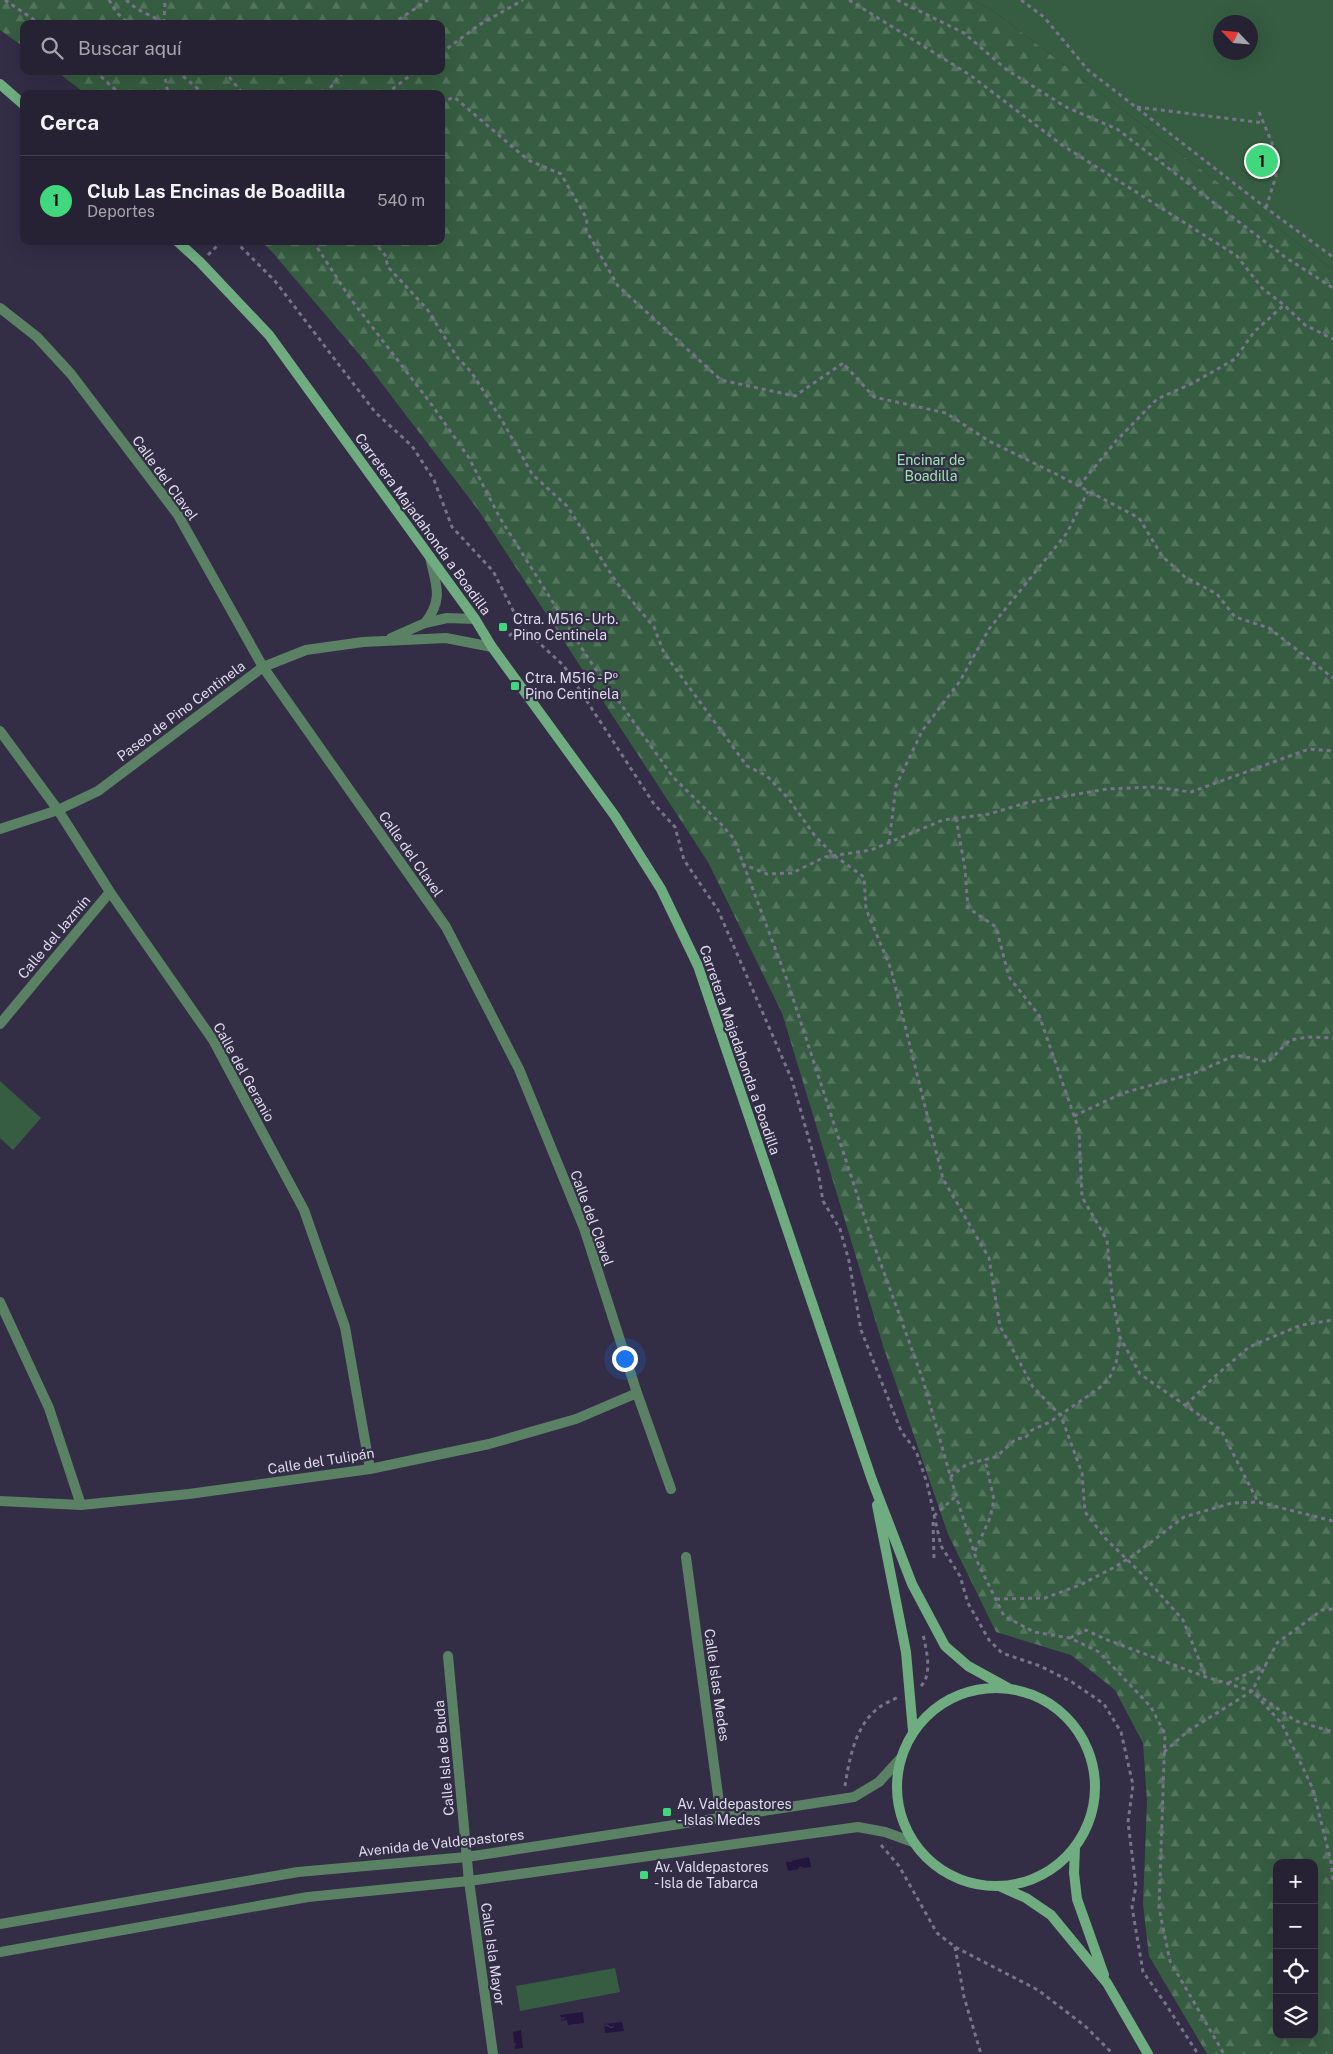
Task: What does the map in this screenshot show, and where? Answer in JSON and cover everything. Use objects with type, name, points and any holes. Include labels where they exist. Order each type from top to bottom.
[{"type":"street","points":[[0,84],[20,102]]},
{"type":"street","name":"Carretera Majadahonda a Boadilla","points":[[181,245],[269,335],[430,556],[475,619],[492,647],[615,816],[661,888],[698,966],[872,1480],[912,1584],[945,1646],[968,1666],[1008,1688]]},
{"type":"street","name":"Calle del Clavel","points":[[2,313],[37,337],[71,374],[178,515],[262,667],[450,935],[519,1069],[584,1228],[637,1392],[671,1489]]},
{"type":"street","points":[[425,623],[435,611],[438,594],[430,556]]},
{"type":"street","points":[[386,640],[425,623],[447,618],[475,619]]},
{"type":"street","points":[[386,640],[446,638],[492,647]]},
{"type":"street","name":"Paseo de Pino Centinela","points":[[0,829],[58,810],[98,791],[262,667],[306,650],[386,640]]},
{"type":"street","name":"Calle del Geranio","points":[[0,731],[58,810],[110,892],[213,1040],[304,1210],[346,1327],[370,1469]]},
{"type":"street","name":"Calle del Jazmín","points":[[0,1024],[110,892]]},
{"type":"street","points":[[0,1302],[49,1408],[81,1505]]},
{"type":"street","name":"Calle del Tulipán","points":[[0,1501],[81,1505],[189,1494],[370,1469],[489,1444],[576,1419],[637,1392]]},
{"type":"street","name":"Carretera Majadahonda a Boadilla","points":[[872,1480],[906,1652],[913,1732]]},
{"type":"street","name":"Calle Islas Medes","points":[[686,1557],[721,1817]]},
{"type":"street","name":"Calle Isla de Buda","points":[[448,1656],[467,1857]]},
{"type":"street","points":[[980,1688],[1008,1688],[1036,1696],[1061,1712],[1080,1734],[1092,1762],[1095,1792],[1089,1821],[1075,1847],[1054,1867],[1028,1881],[999,1886],[974,1884],[950,1876],[929,1861],[912,1842],[900,1815],[896,1786],[901,1758],[913,1732],[932,1711],[955,1696],[980,1688]]},
{"type":"street","name":"Avenida de Valdepastores","points":[[0,1924],[298,1872],[467,1857],[854,1797],[879,1782],[901,1758]]},
{"type":"street","points":[[0,1952],[308,1897],[469,1881],[858,1827],[885,1832],[912,1842]]},
{"type":"street","points":[[1075,1847],[1074,1873],[1077,1899],[1107,1983]]},
{"type":"street","name":"Calle Isla Mayor","points":[[467,1857],[494,2054]]},
{"type":"street","points":[[999,1886],[1026,1898],[1051,1915],[1107,1983],[1148,2054]]},
{"type":"path","points":[[5,0],[34,20]]},
{"type":"path","points":[[109,0],[117,13],[125,20]]},
{"type":"path","points":[[126,0],[137,9],[159,20]]},
{"type":"path","points":[[165,0],[165,20]]},
{"type":"path","points":[[398,20],[428,0]]},
{"type":"path","points":[[445,50],[479,25],[523,0]]},
{"type":"path","points":[[849,0],[970,75],[1062,145],[1237,256],[1262,288],[1305,325],[1333,339]]},
{"type":"path","points":[[897,0],[964,33],[1007,70],[1066,107],[1117,129],[1285,257],[1333,288]]},
{"type":"path","points":[[1021,0],[1044,17],[1088,70],[1333,258]]},
{"type":"path","points":[[99,75],[116,90]]},
{"type":"path","points":[[165,75],[167,90]]},
{"type":"path","points":[[182,75],[199,90]]},
{"type":"path","points":[[227,75],[240,90]]},
{"type":"path","points":[[328,90],[341,75]]},
{"type":"path","points":[[391,90],[411,75]]},
{"type":"path","points":[[445,101],[454,97],[528,160],[560,174],[588,219],[586,230],[618,286],[721,380],[795,396],[843,363],[874,397],[946,413],[989,441],[1088,490],[1139,518],[1162,556],[1185,577],[1217,594],[1235,617],[1269,628],[1333,678]]},
{"type":"path","points":[[1136,107],[1264,123]]},
{"type":"path","points":[[1258,112],[1272,143],[1276,176],[1266,208]]},
{"type":"path","points":[[200,262],[218,245]]},
{"type":"path","points":[[316,245],[350,298],[432,405],[469,458],[500,518],[588,658],[673,777],[734,839],[787,980],[870,1234],[923,1380],[950,1477],[974,1552],[1004,1616],[1034,1632],[1070,1638],[1099,1652],[1151,1707],[1165,1734],[1159,1908],[1170,1961],[1224,2054]]},
{"type":"path","points":[[377,245],[385,254],[388,267],[427,309],[457,357],[472,373],[503,422],[532,474],[567,506],[617,583],[654,627],[664,653],[747,766],[768,776],[788,798],[815,836],[835,856],[864,877],[866,909],[891,969],[943,1180],[989,1258],[1000,1326],[1033,1387],[1061,1416],[1082,1473],[1085,1512],[1106,1539],[1183,1620],[1206,1677]]},
{"type":"path","points":[[1078,486],[1116,441],[1157,399],[1190,384],[1235,358],[1254,332],[1284,305]]},
{"type":"path","points":[[889,843],[896,786],[922,731],[960,681],[989,629],[1067,533],[1088,490]]},
{"type":"path","points":[[509,636],[521,626]]},
{"type":"path","points":[[742,864],[767,874],[792,874],[825,857],[871,850],[943,820],[989,814],[1026,803],[1107,790],[1153,787],[1191,792],[1309,749],[1333,751]]},
{"type":"path","points":[[956,818],[965,869],[968,908],[996,927],[1009,977],[1040,1015],[1079,1130],[1082,1197],[1107,1240],[1112,1294],[1120,1337],[1140,1374],[1221,1430],[1258,1502]]},
{"type":"path","points":[[1074,1116],[1123,1093],[1195,1073],[1236,1055],[1268,1062],[1290,1040],[1308,1037],[1333,1038]]},
{"type":"path","points":[[1186,1405],[1213,1378],[1249,1347],[1301,1325],[1333,1320]]},
{"type":"path","points":[[950,1477],[967,1464],[996,1457],[1016,1440],[1025,1438],[1032,1430],[1061,1416],[1098,1389],[1109,1378],[1116,1363],[1120,1337]]},
{"type":"path","points":[[974,1552],[990,1518],[994,1500],[985,1459]]},
{"type":"path","points":[[934,1558],[933,1517],[956,1496]]},
{"type":"path","points":[[996,1598],[1045,1598],[1080,1585],[1127,1559],[1184,1517],[1232,1503],[1258,1502],[1333,1521]]},
{"type":"path","points":[[933,1517],[941,1546],[960,1576],[968,1603],[988,1640],[1002,1653],[1040,1666],[1072,1682],[1104,1704],[1122,1732],[1133,1785],[1128,1822],[1136,1886],[1132,1907],[1143,1972],[1198,2054]]},
{"type":"path","points":[[1163,1752],[1188,1731],[1252,1691],[1278,1643],[1322,1610],[1333,1609]]},
{"type":"path","points":[[843,1799],[847,1773],[856,1738],[862,1728],[876,1710],[923,1684],[926,1679],[927,1656],[920,1629]]},
{"type":"path","points":[[1070,1638],[1086,1630],[1206,1677],[1252,1691],[1296,1721],[1333,1732]]},
{"type":"path","points":[[1228,1683],[1266,1665]]},
{"type":"path","points":[[1252,1691],[1282,1724],[1314,1789],[1332,1862],[1333,1880]]},
{"type":"path","points":[[878,1843],[899,1866],[937,1933],[955,1947],[1038,1990],[1085,2026],[1112,2054]]},
{"type":"path","points":[[955,1947],[964,1997],[981,2054]]},
{"type":"green space","name":"Encinar de Boadilla","points":[[0,0],[972,0],[992,10],[1333,270],[1333,2054],[1207,2054],[1149,1956],[1143,1904],[1147,1801],[1143,1743],[1115,1690],[1071,1655],[996,1632],[948,1534],[884,1349],[782,1013],[708,862],[479,511],[364,360],[265,245],[445,245],[445,90],[81,90],[61,75],[445,75],[445,20],[20,20],[20,44],[0,30]]},
{"type":"green space","points":[[972,0],[1333,0],[1333,270],[992,10]]},
{"type":"green space","points":[[0,1081],[41,1118],[13,1150],[0,1138]]},
{"type":"green space","points":[[615,1968],[620,1992],[520,2011],[516,1986]]},
{"type":"water","points":[[809,1857],[811,1867],[788,1871],[786,1862]]},
{"type":"water","points":[[583,2012],[584,2023],[568,2025],[567,2020],[561,2021],[560,2015]]},
{"type":"water","points":[[622,2022],[624,2031],[605,2033],[604,2024]]},
{"type":"water","points":[[521,2030],[523,2048],[515,2049],[513,2032]]},
{"type":"place","name":"Club Las Encinas de Boadilla","points":[[1262,161]]},
{"type":"place","name":"Ctra. M516 - Urb. Pino Centinela","points":[[503,627]]},
{"type":"place","name":"Ctra. M516 - Pº Pino Centinela","points":[[515,686]]},
{"type":"place","name":"Av. Valdepastores - Islas Medes","points":[[667,1812]]},
{"type":"place","name":"Av. Valdepastores - Isla de Tabarca","points":[[644,1875]]}]
